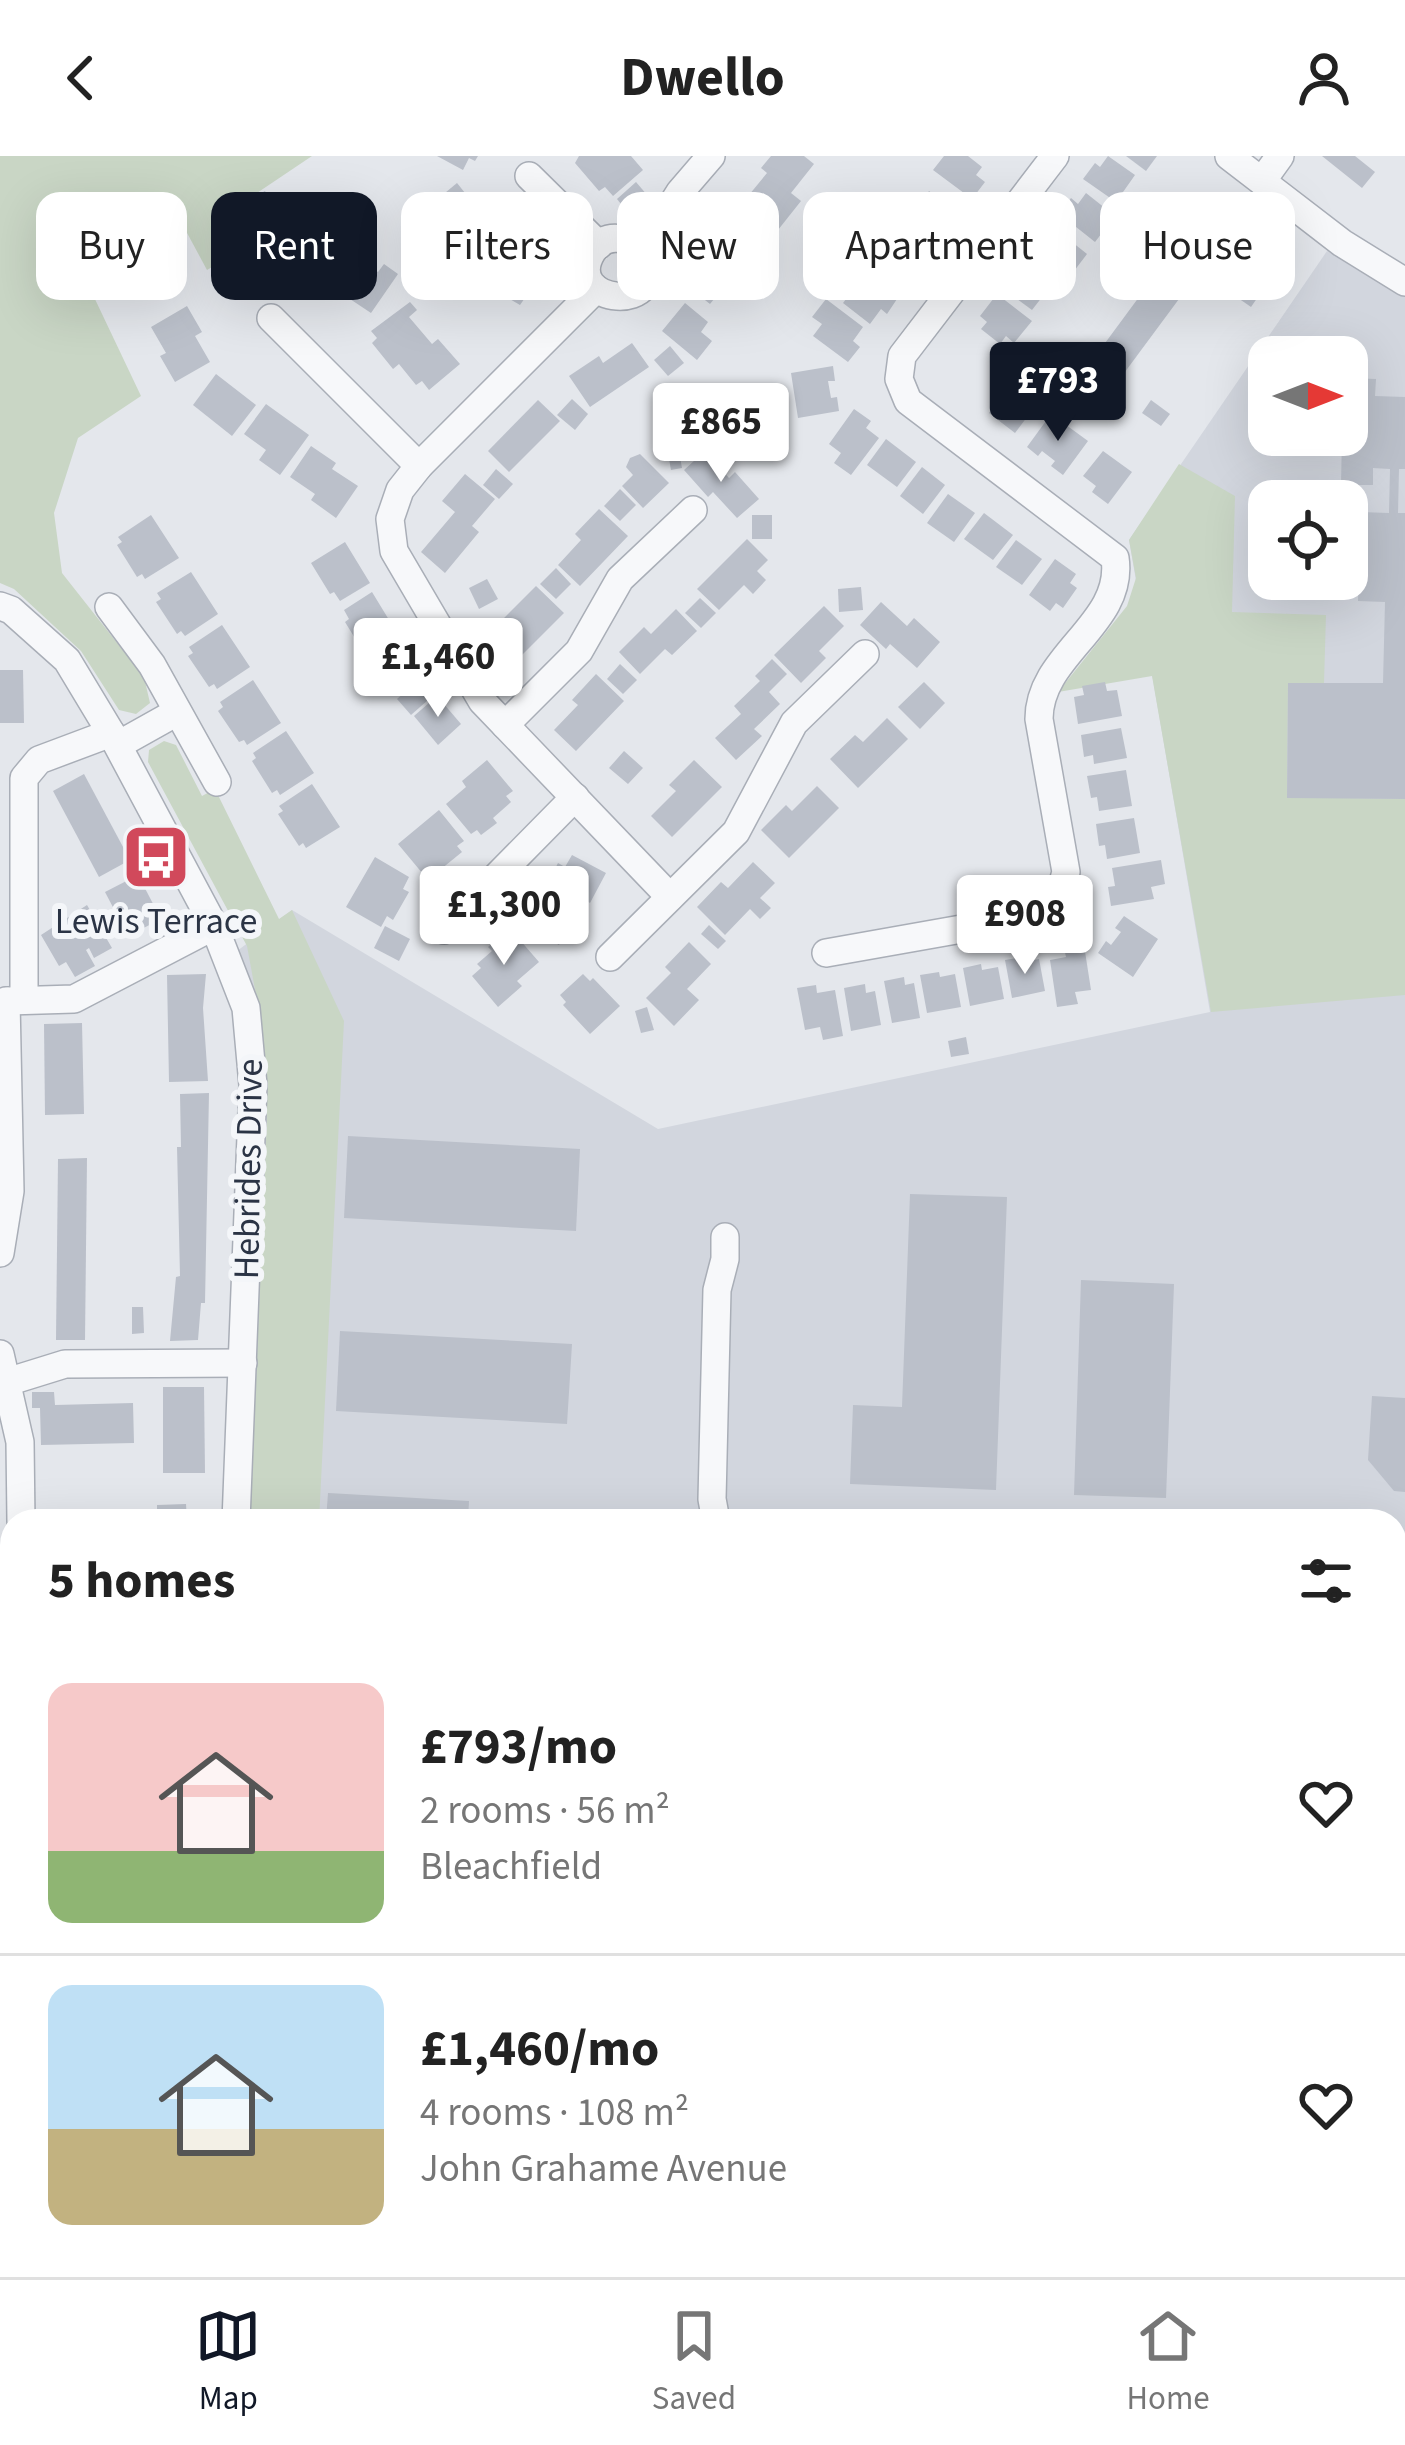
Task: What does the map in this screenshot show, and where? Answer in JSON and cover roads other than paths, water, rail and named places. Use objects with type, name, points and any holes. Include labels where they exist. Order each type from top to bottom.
[{"type":"street","points":[[681,192],[711,156]]},
{"type":"street","points":[[826,952],[1041,915],[1059,897],[1066,872],[1039,698],[1048,679],[1112,597],[1118,578],[1115,558],[908,401],[898,379],[902,356],[1054,156]]},
{"type":"street","points":[[1229,156],[1342,243],[1405,282]]},
{"type":"street","points":[[1262,181],[1280,156]]},
{"type":"street","points":[[529,176],[599,245]]},
{"type":"street","points":[[617,238],[599,245],[589,262],[596,289],[617,298]]},
{"type":"street","points":[[596,289],[419,466],[400,490],[390,519],[394,551],[482,700],[670,897]]},
{"type":"street","points":[[271,318],[419,466]]},
{"type":"street","points":[[505,725],[579,651],[620,579],[693,510]]},
{"type":"street","name":"Hebrides Drive","points":[[0,606],[67,661],[214,926],[246,1008],[254,1085],[237,1509]]},
{"type":"street","points":[[109,607],[152,665],[217,782]]},
{"type":"street","points":[[610,957],[736,832],[794,723],[865,654]]},
{"type":"street","points":[[0,1253],[10,1191],[10,1001],[24,778],[39,760],[114,739],[177,712]]},
{"type":"street","points":[[444,930],[574,797]]},
{"type":"street","points":[[10,1001],[74,999],[214,926]]},
{"type":"street","points":[[714,1509],[718,1290],[725,1237]]},
{"type":"street","points":[[0,1354],[7,1382],[7,1416],[20,1442],[21,1509]]},
{"type":"street","points":[[7,1382],[64,1364],[243,1363]]},
{"type":"place","name":"Lewis Terrace","points":[[156,857]]}]
